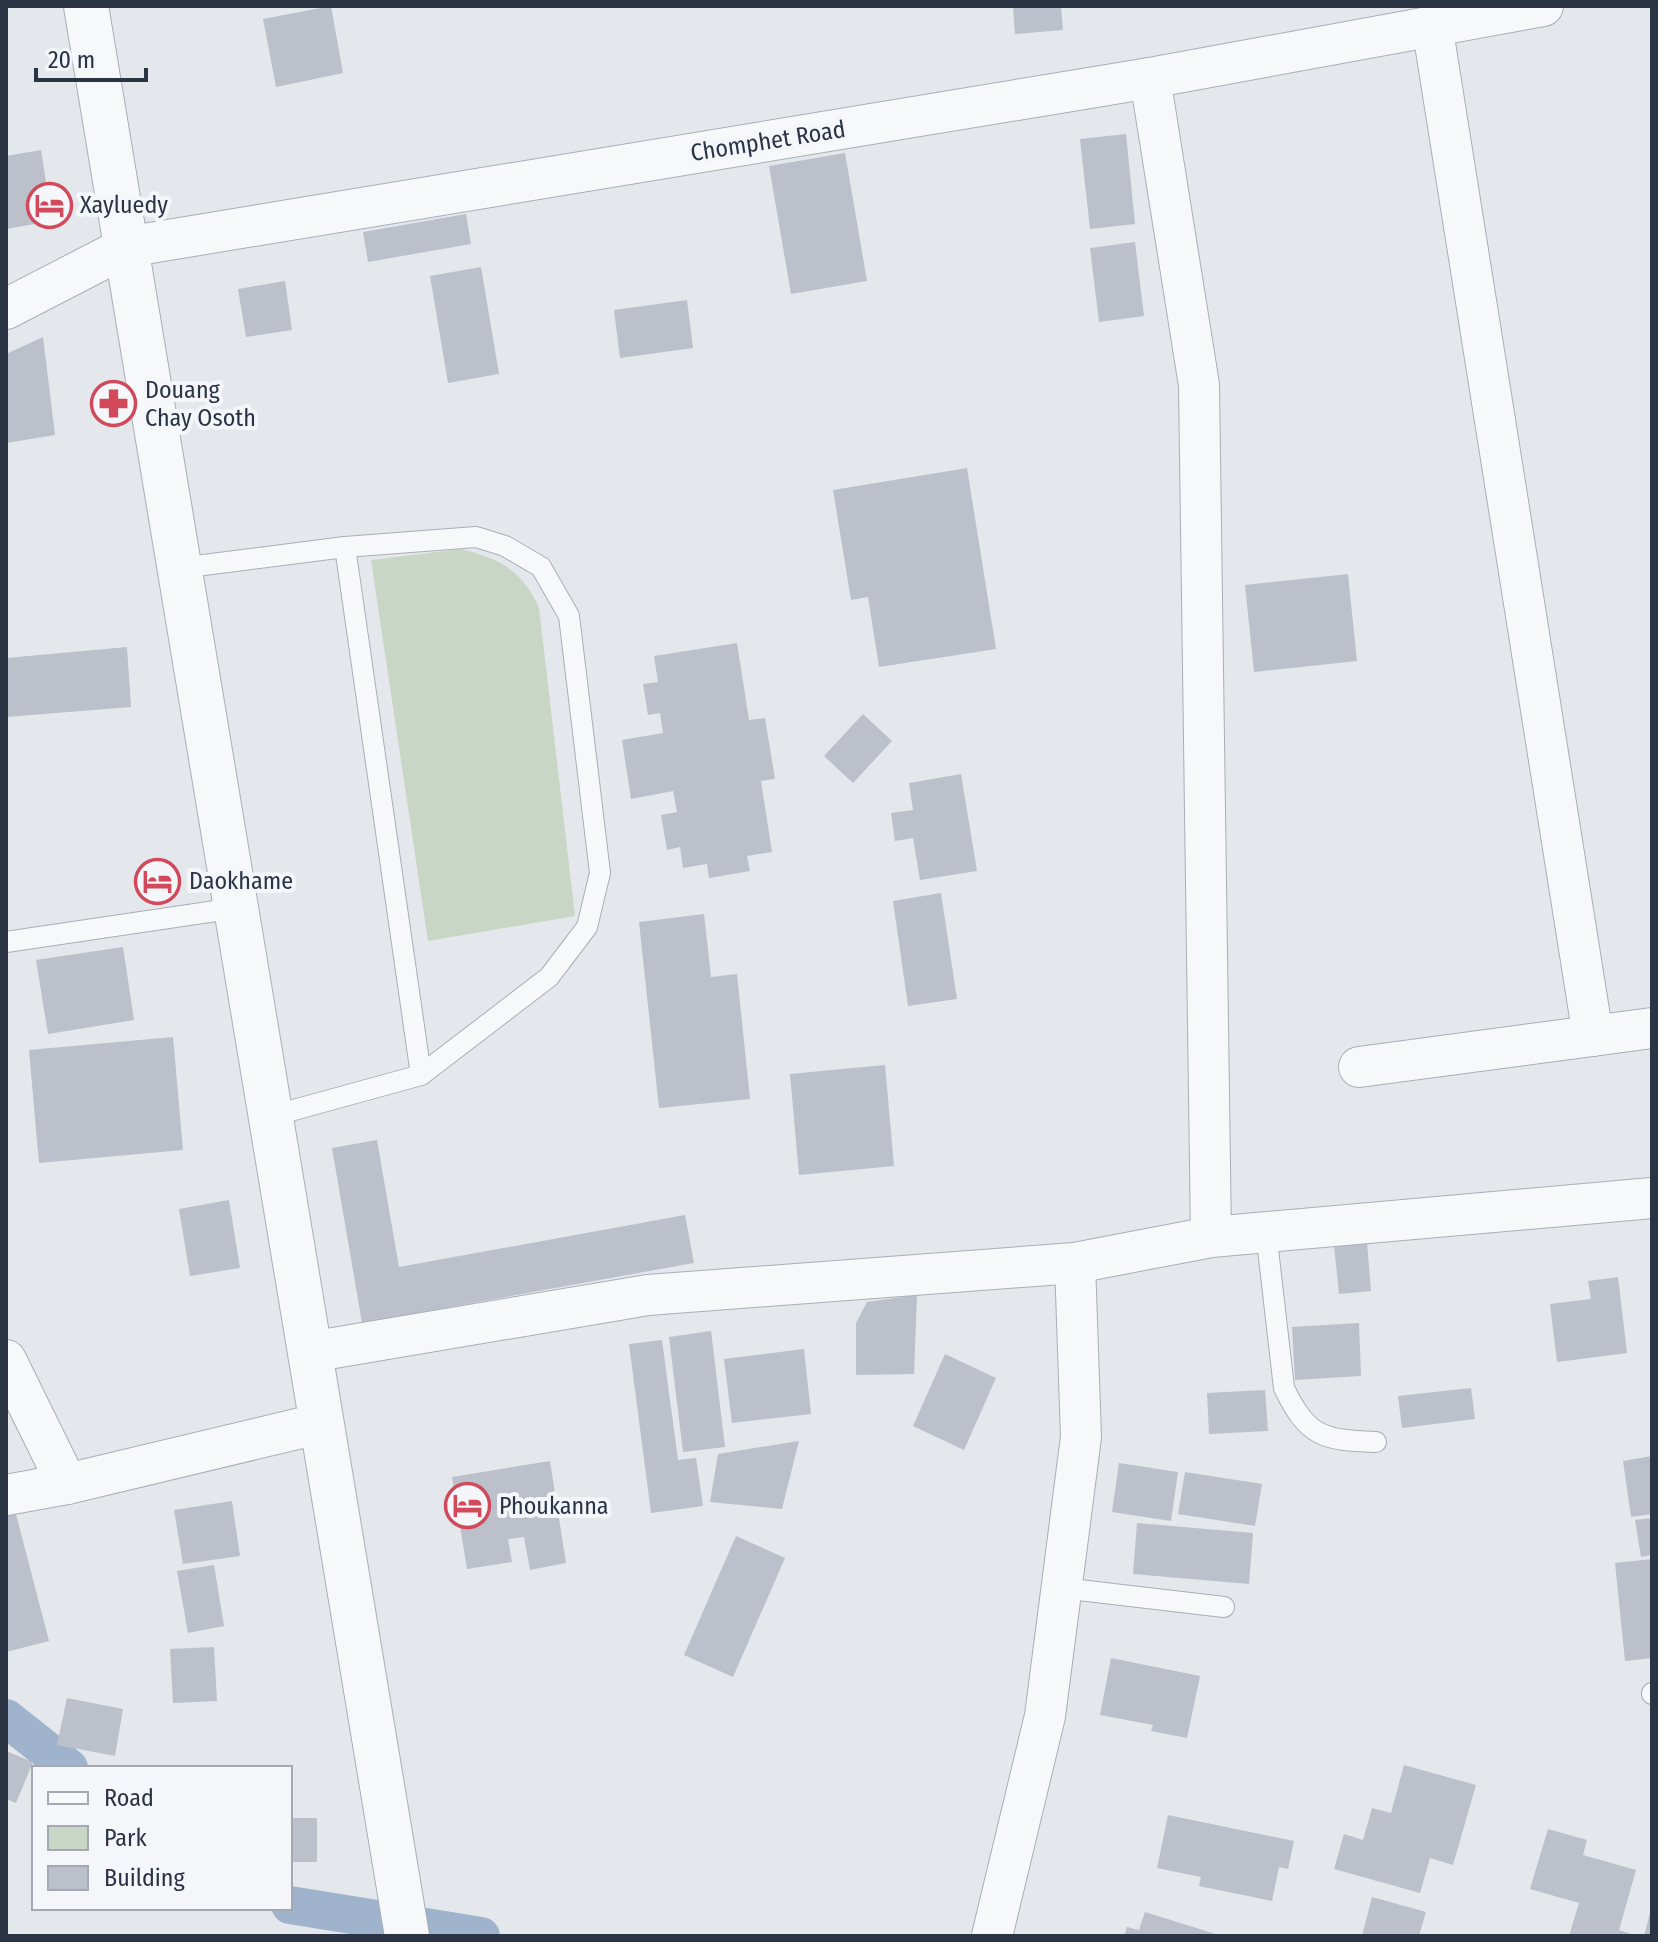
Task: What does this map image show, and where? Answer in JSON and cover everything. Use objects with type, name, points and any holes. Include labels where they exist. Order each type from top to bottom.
[{"type":"street","points":[[86,6],[407,1936]]},
{"type":"street","name":"Chomphet Road","points":[[6,309],[126,247],[1150,78],[1543,6]]},
{"type":"street","points":[[1432,25],[1593,1036]]},
{"type":"street","points":[[1150,78],[1199,385],[1211,1237]]},
{"type":"street","points":[[1359,1067],[1652,1028]]},
{"type":"street","points":[[310,1352],[648,1295],[1075,1263],[1211,1237],[1652,1198]]},
{"type":"street","points":[[992,1936],[1045,1716],[1081,1437],[1075,1263]]},
{"type":"street","points":[[6,1360],[67,1484]]},
{"type":"street","points":[[6,1495],[67,1484],[322,1423]]},
{"type":"lane","points":[[180,568],[345,547],[476,537],[505,546],[541,567],[569,616],[600,873],[587,927],[549,977],[421,1075],[272,1116]]},
{"type":"lane","points":[[345,547],[421,1075]]},
{"type":"lane","points":[[6,942],[236,908]]},
{"type":"lane","points":[[1266,1232],[1284,1388],[1292,1406],[1309,1430],[1335,1441],[1376,1442]]},
{"type":"lane","points":[[1062,1588],[1224,1607]]},
{"type":"green space","points":[[461,549],[508,568],[525,584],[539,608],[575,916],[428,941],[371,560]]},
{"type":"building","points":[[331,6],[343,73],[276,87],[263,19]]},
{"type":"building","points":[[1013,6],[1061,6],[1063,30],[1015,34]]},
{"type":"building","points":[[1126,134],[1135,224],[1090,229],[1080,139]]},
{"type":"building","points":[[41,150],[52,221],[6,229],[6,156]]},
{"type":"building","points":[[845,153],[867,281],[791,294],[769,166]]},
{"type":"building","points":[[466,214],[471,244],[368,262],[363,232]]},
{"type":"building","points":[[1135,242],[1144,316],[1099,322],[1090,248]]},
{"type":"building","points":[[481,267],[499,374],[448,383],[430,276]]},
{"type":"building","points":[[285,281],[292,330],[246,337],[238,289]]},
{"type":"building","points":[[687,300],[693,348],[620,358],[614,310]]},
{"type":"building","points":[[43,337],[55,435],[6,443],[6,354]]},
{"type":"building","points":[[967,468],[996,649],[879,667],[868,597],[851,600],[833,490]]},
{"type":"building","points":[[1348,574],[1357,661],[1254,672],[1245,585]]},
{"type":"building","points":[[737,643],[749,720],[765,718],[775,779],[761,781],[772,852],[747,856],[750,871],[709,878],[707,864],[683,868],[680,847],[667,850],[661,815],[677,812],[673,791],[631,799],[622,740],[663,733],[660,713],[648,715],[643,684],[658,682],[654,656]]},
{"type":"building","points":[[127,647],[131,707],[6,717],[6,658]]},
{"type":"building","points":[[863,714],[892,741],[853,783],[824,756]]},
{"type":"building","points":[[961,774],[977,871],[920,880],[913,838],[895,841],[891,813],[913,810],[909,783]]},
{"type":"building","points":[[941,893],[957,999],[908,1006],[893,901]]},
{"type":"building","points":[[704,914],[711,977],[737,974],[750,1099],[659,1108],[639,922]]},
{"type":"building","points":[[123,947],[134,1020],[48,1034],[36,960]]},
{"type":"building","points":[[173,1037],[183,1150],[39,1163],[29,1050]]},
{"type":"building","points":[[885,1065],[894,1166],[799,1175],[790,1074]]},
{"type":"building","points":[[377,1140],[399,1267],[685,1215],[694,1263],[362,1323],[332,1148]]},
{"type":"building","points":[[229,1200],[240,1268],[190,1276],[179,1209]]},
{"type":"building","points":[[1367,1242],[1371,1291],[1339,1294],[1334,1245]]},
{"type":"building","points":[[1618,1277],[1627,1353],[1557,1362],[1550,1304],[1591,1299],[1588,1281]]},
{"type":"building","points":[[917,1295],[914,1374],[856,1375],[856,1323],[867,1302]]},
{"type":"building","points":[[1359,1323],[1361,1376],[1295,1380],[1292,1327]]},
{"type":"building","points":[[711,1331],[725,1447],[683,1452],[669,1337]]},
{"type":"building","points":[[662,1340],[678,1460],[696,1458],[703,1506],[651,1513],[629,1344]]},
{"type":"building","points":[[804,1349],[811,1414],[732,1423],[724,1359]]},
{"type":"building","points":[[945,1354],[996,1378],[964,1450],[913,1426]]},
{"type":"building","points":[[1471,1388],[1475,1419],[1402,1428],[1398,1396]]},
{"type":"building","points":[[1265,1390],[1268,1431],[1209,1434],[1207,1393]]},
{"type":"building","points":[[799,1441],[782,1509],[710,1502],[718,1454]]},
{"type":"building","points":[[1652,1456],[1652,1514],[1631,1517],[1623,1461]]},
{"type":"building","points":[[550,1461],[566,1563],[530,1570],[524,1537],[508,1539],[512,1562],[467,1569],[452,1477]]},
{"type":"building","points":[[1119,1463],[1178,1472],[1171,1521],[1112,1512]]},
{"type":"building","points":[[1185,1472],[1262,1484],[1255,1526],[1178,1514]]},
{"type":"building","points":[[232,1501],[240,1556],[183,1564],[174,1510]]},
{"type":"building","points":[[16,1514],[49,1641],[6,1652],[6,1516]]},
{"type":"building","points":[[1652,1518],[1652,1555],[1641,1557],[1635,1520]]},
{"type":"building","points":[[1137,1523],[1253,1533],[1249,1584],[1133,1574]]},
{"type":"building","points":[[736,1536],[785,1558],[733,1677],[684,1655]]},
{"type":"building","points":[[1652,1559],[1652,1658],[1625,1661],[1615,1563]]},
{"type":"building","points":[[214,1565],[224,1626],[188,1633],[177,1571]]},
{"type":"building","points":[[214,1647],[217,1701],[173,1703],[170,1649]]},
{"type":"building","points":[[1111,1658],[1200,1676],[1187,1738],[1151,1731],[1153,1725],[1100,1715]]},
{"type":"building","points":[[67,1698],[123,1709],[115,1756],[57,1745]]},
{"type":"building","points":[[6,1751],[33,1762],[16,1803],[6,1799]]},
{"type":"building","points":[[1404,1765],[1476,1785],[1453,1865],[1430,1858],[1420,1893],[1334,1869],[1344,1834],[1363,1840],[1372,1808],[1391,1813]]},
{"type":"building","points":[[1168,1815],[1294,1841],[1288,1869],[1279,1867],[1272,1901],[1199,1886],[1201,1877],[1157,1868]]},
{"type":"building","points":[[292,1818],[317,1818],[317,1862],[292,1862]]},
{"type":"building","points":[[1548,1829],[1587,1840],[1583,1855],[1636,1870],[1619,1930],[1638,1936],[1569,1936],[1579,1903],[1530,1889]]},
{"type":"building","points":[[1372,1897],[1426,1912],[1419,1936],[1362,1936]]},
{"type":"building","points":[[1651,1909],[1652,1936],[1644,1936]]},
{"type":"building","points":[[1145,1912],[1219,1936],[1124,1936],[1127,1927],[1139,1930]]},
{"type":"waterway","points":[[6,1718],[66,1766]]},
{"type":"waterway","points":[[292,1905],[481,1936]]},
{"type":"place","name":"Xayluedy","points":[[49,205]]},
{"type":"place","name":"Douang Chay Osoth","points":[[114,404]]},
{"type":"place","name":"Daokhame","points":[[158,881]]},
{"type":"place","name":"Phoukanna","points":[[468,1506]]}]
